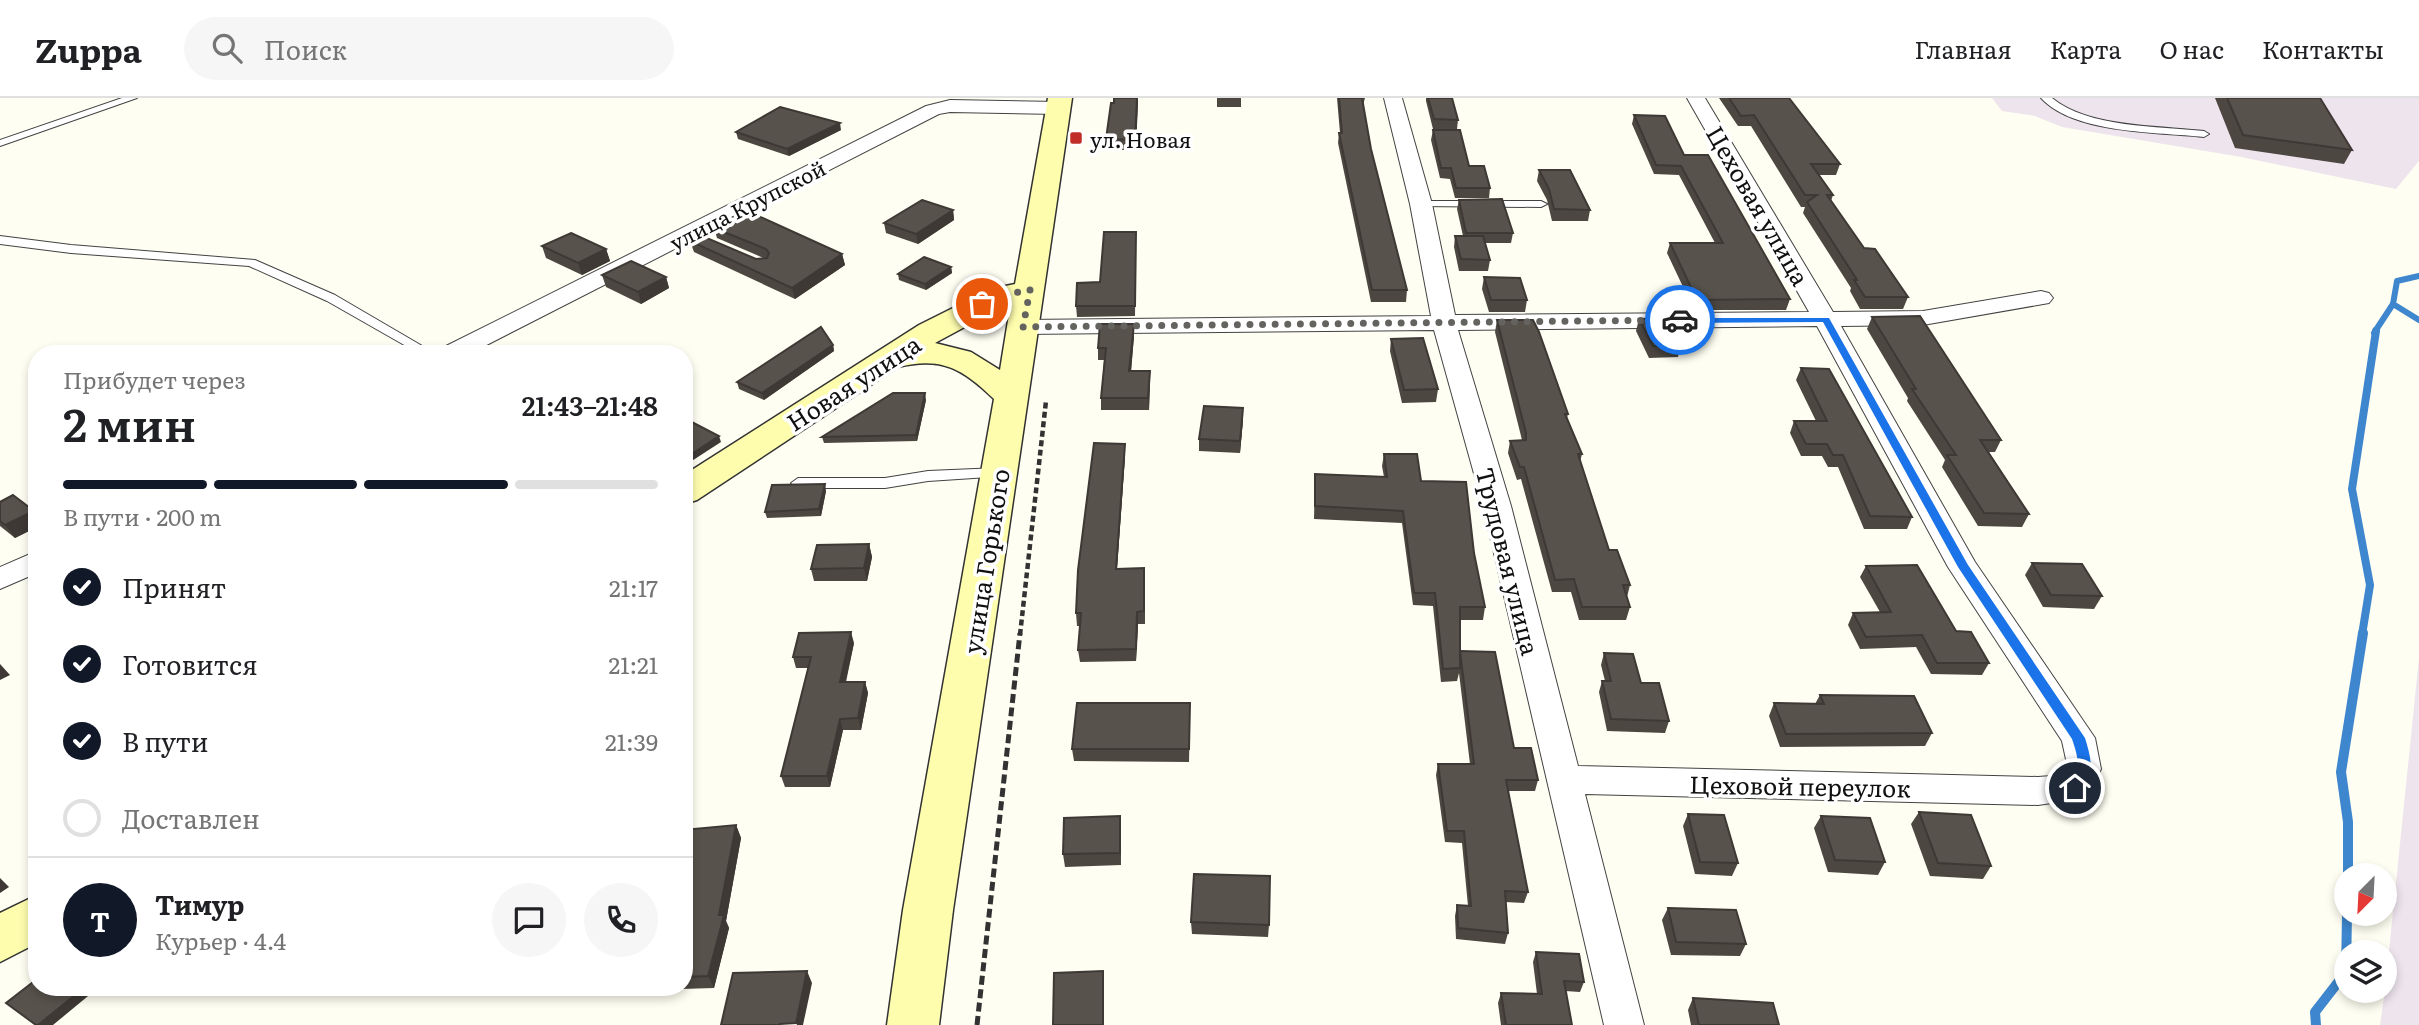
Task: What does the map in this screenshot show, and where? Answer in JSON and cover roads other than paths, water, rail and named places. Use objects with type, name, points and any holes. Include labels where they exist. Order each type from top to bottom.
[{"type":"main road","name":"улица Горького","points":[[913,1025],[928,910],[999,473],[1029,396],[1027,308],[1059,103]]},
{"type":"main road","name":"Новая улица","points":[[693,486],[962,313],[1002,295],[1027,308]]},
{"type":"main road","points":[[874,368],[902,355],[949,354],[1029,396]]},
{"type":"main road","points":[[0,940],[28,922]]},
{"type":"street","name":"Трудовая улица","points":[[1394,98],[1421,204],[1444,321],[1497,506],[1624,1025]]},
{"type":"street","name":"Цеховая улица","points":[[1696,98],[1826,320],[1963,567],[2078,738],[2085,758],[2085,773],[2075,788],[2038,791]]},
{"type":"street","name":"улица Крупской","points":[[468,345],[699,237],[942,107],[1059,103]]},
{"type":"street","points":[[1027,308],[1444,321],[1826,320],[1923,318],[2041,298]]},
{"type":"street","points":[[0,579],[28,565]]},
{"type":"street","name":"Цеховой переулок","points":[[1563,780],[2038,791]]},
{"type":"lane","points":[[0,144],[132,98]]},
{"type":"lane","points":[[2046,98],[2052,107],[2080,117],[2204,134]]},
{"type":"lane","points":[[1421,204],[1541,204]]},
{"type":"lane","points":[[0,240],[71,249],[251,263],[331,298],[414,345]]},
{"type":"lane","points":[[798,483],[884,483],[928,476],[999,473]]},
{"type":"waterway","points":[[2393,304],[2397,281],[2419,276]]},
{"type":"waterway","points":[[2374,333],[2393,304]]},
{"type":"waterway","points":[[2393,304],[2419,320]]},
{"type":"waterway","points":[[2362,635],[2370,585],[2352,489],[2376,331]]},
{"type":"waterway","points":[[2348,863],[2348,822],[2341,772],[2363,633]]},
{"type":"waterway","points":[[2316,1025],[2315,1012],[2346,972],[2347,926]]},
{"type":"place","name":"ул. Новая","points":[[1076,138]]}]
